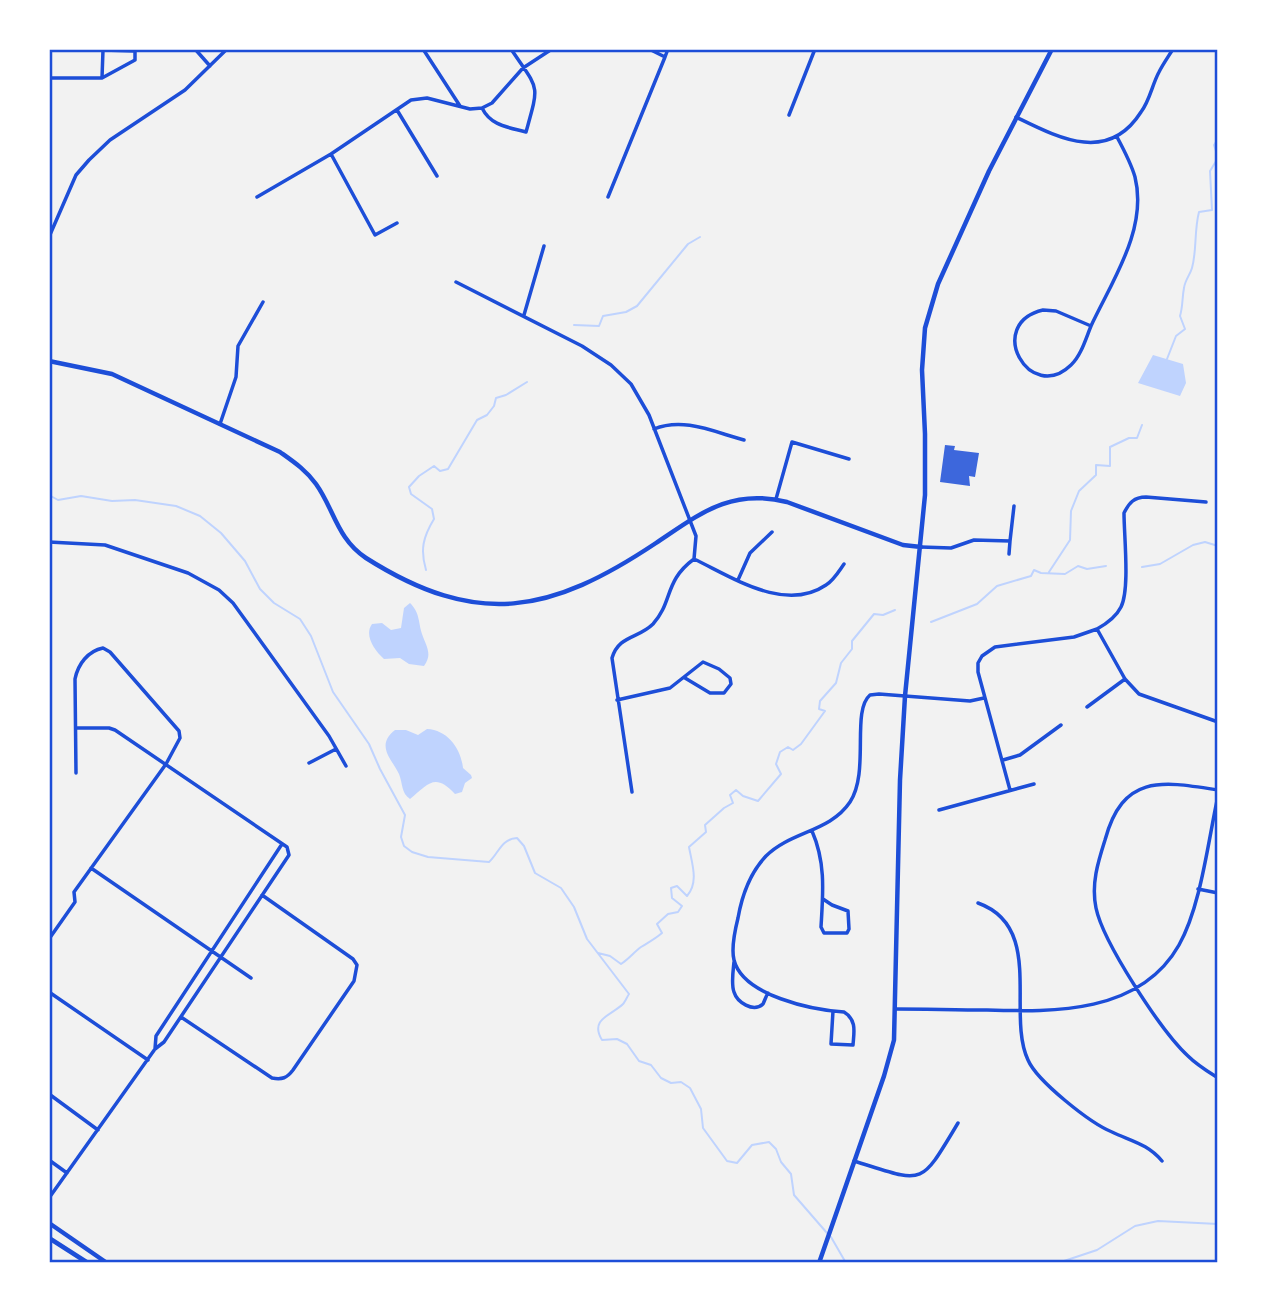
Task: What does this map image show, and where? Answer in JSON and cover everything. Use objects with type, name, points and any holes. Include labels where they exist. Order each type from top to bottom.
[{"type":"street","points":[[195,49],[210,66]]},
{"type":"street","points":[[49,237],[76,175],[89,159],[110,140],[185,90],[228,49]]},
{"type":"street","points":[[423,49],[460,106]]},
{"type":"street","points":[[482,108],[489,119],[498,124],[526,132],[536,94],[532,79],[511,49]]},
{"type":"street","points":[[257,197],[331,154],[411,100],[419,98],[470,109],[482,108],[501,95],[523,68],[552,49]]},
{"type":"street","points":[[649,49],[665,57]]},
{"type":"street","points":[[608,197],[668,49]]},
{"type":"street","points":[[789,115],[815,49]]},
{"type":"street","points":[[819,1263],[892,1050],[896,1009],[898,837],[905,696],[921,547],[925,471],[922,370],[925,328],[938,284],[989,172],[1052,49]]},
{"type":"street","points":[[1016,117],[1072,142],[1093,143],[1117,137],[1131,126],[1141,113],[1158,73],[1173,49]]},
{"type":"street","points":[[49,78],[102,78],[135,60],[135,51],[103,50],[102,78]]},
{"type":"street","points":[[397,110],[437,176]]},
{"type":"street","points":[[1091,326],[1056,311],[1035,312],[1025,318],[1018,328],[1014,342],[1020,361],[1028,370],[1039,375],[1052,376],[1060,373],[1076,359],[1131,241],[1138,216],[1135,177],[1117,137]]},
{"type":"street","points":[[331,154],[375,235],[397,223]]},
{"type":"street","points":[[524,315],[544,246]]},
{"type":"street","points":[[456,282],[524,315],[611,365],[631,384],[654,429],[697,544],[694,559],[676,576],[652,624],[643,632],[622,641],[615,649],[612,668],[632,792]]},
{"type":"street","points":[[220,424],[236,377],[238,346],[263,302]]},
{"type":"street","points":[[49,361],[112,374],[281,452],[301,466],[317,486],[332,518],[352,546],[365,557],[405,578],[453,598],[478,604],[513,604],[562,593],[630,560],[709,508],[747,497],[776,499],[903,545],[951,548],[974,540],[1010,541]]},
{"type":"street","points":[[654,429],[680,422],[744,440]]},
{"type":"street","points":[[776,499],[792,442],[849,459]]},
{"type":"street","points":[[1010,790],[984,698],[978,663],[988,651],[995,648],[1074,637],[1097,629],[1120,610],[1125,596],[1124,513],[1128,504],[1138,497],[1206,502]]},
{"type":"street","points":[[1009,554],[1014,506]]},
{"type":"street","points":[[738,580],[750,553],[772,532]]},
{"type":"street","points":[[49,542],[105,545],[188,573],[219,590],[233,603],[337,749],[346,766]]},
{"type":"street","points":[[694,559],[774,594],[797,596],[825,586],[844,564]]},
{"type":"street","points":[[1097,629],[1133,689],[1146,698],[1218,722]]},
{"type":"street","points":[[49,939],[75,902],[74,892],[166,764],[180,738],[178,731],[110,652],[103,648],[95,650],[78,667],[75,679],[76,773]]},
{"type":"street","points":[[617,700],[670,688],[698,665],[708,663],[730,678],[731,684],[724,693],[710,693],[685,678]]},
{"type":"street","points":[[1087,707],[1125,679]]},
{"type":"street","points":[[768,993],[763,1003],[757,1006],[741,1003],[732,988],[736,926],[744,890],[756,869],[778,845],[812,831],[842,812],[858,787],[862,705],[865,699],[879,694],[970,701],[984,698]]},
{"type":"street","points":[[1003,760],[1020,755],[1061,725]]},
{"type":"street","points":[[49,1198],[155,1049],[164,1042],[289,855],[289,851],[282,844],[116,730],[76,728]]},
{"type":"street","points":[[309,763],[337,749]]},
{"type":"street","points":[[896,1009],[1055,1011],[1084,1007],[1115,998],[1136,987],[1159,970],[1178,947],[1190,921],[1218,793],[1174,783],[1154,785],[1133,792],[1122,801],[1108,826],[1095,873],[1096,907],[1106,935],[1136,987],[1166,1032],[1188,1056],[1218,1078]]},
{"type":"street","points":[[939,810],[1034,784]]},
{"type":"street","points":[[812,831],[823,864],[822,931],[847,933],[848,911],[823,899]]},
{"type":"street","points":[[155,1049],[156,1036],[282,844]]},
{"type":"street","points":[[91,868],[251,978]]},
{"type":"street","points":[[1198,889],[1218,893]]},
{"type":"street","points":[[181,1017],[272,1078],[281,1080],[288,1077],[354,981],[357,965],[354,958],[262,895]]},
{"type":"street","points":[[978,903],[991,907],[1002,917],[1012,937],[1021,971],[1023,1047],[1029,1063],[1042,1079],[1093,1122],[1145,1145],[1162,1161]]},
{"type":"street","points":[[734,960],[748,982],[768,993],[799,1004],[844,1012],[854,1021],[853,1045],[831,1044],[833,1011]]},
{"type":"street","points":[[49,992],[148,1060]]},
{"type":"street","points":[[49,1094],[98,1130]]},
{"type":"street","points":[[854,1161],[907,1177],[919,1175],[936,1161],[958,1123]]},
{"type":"street","points":[[49,1160],[67,1172]]},
{"type":"street","points":[[49,1223],[107,1263]]},
{"type":"street","points":[[49,1238],[88,1263]]},
{"type":"water","points":[[1153,355],[1183,364],[1186,383],[1180,396],[1138,383]]},
{"type":"water","points":[[410,603],[417,614],[428,650],[424,666],[409,664],[400,658],[384,659],[370,638],[372,624],[382,623],[391,630],[401,628],[404,608]]},
{"type":"water","points":[[427,729],[441,733],[452,742],[463,768],[471,775],[472,778],[465,783],[462,792],[455,794],[437,782],[427,785],[410,799],[405,794],[399,774],[387,752],[386,742],[395,730],[406,730],[418,735]]},
{"type":"building","points":[[945,445],[955,446],[954,450],[979,453],[975,477],[969,476],[970,486],[940,482]]},
{"type":"waterway","points":[[1218,139],[1214,145],[1218,157]]},
{"type":"waterway","points":[[1167,359],[1176,336],[1185,329],[1180,316],[1185,285],[1194,261],[1196,226],[1199,212],[1212,210],[1210,171],[1218,158]]},
{"type":"waterway","points":[[574,325],[599,326],[603,316],[626,312],[637,306],[688,244],[700,237]]},
{"type":"waterway","points":[[426,570],[423,550],[427,532],[434,519],[432,509],[411,494],[409,487],[434,466],[440,471],[448,469],[477,420],[487,415],[496,398],[527,382]]},
{"type":"waterway","points":[[1049,572],[1070,540],[1071,511],[1079,491],[1096,475],[1096,465],[1110,466],[1110,447],[1129,438],[1137,438],[1142,425]]},
{"type":"waterway","points":[[49,495],[58,500],[81,496],[176,506],[200,516],[221,533],[245,561],[260,589],[274,603],[300,619],[311,636],[333,692],[369,744],[405,815],[401,837],[404,846],[412,852],[428,857],[489,862],[507,841],[517,838],[524,846],[535,873],[561,888],[574,907],[587,939],[629,994],[623,1004],[600,1022],[598,1027],[602,1040],[617,1039],[627,1044],[639,1061],[651,1065],[661,1078],[671,1083],[681,1082],[690,1088],[701,1109],[703,1128],[727,1161],[737,1163],[752,1145],[769,1142],[791,1174],[794,1195],[827,1233]]},
{"type":"waterway","points":[[1142,567],[1160,564],[1193,545],[1205,542],[1218,546]]},
{"type":"waterway","points":[[931,622],[977,604],[997,586],[1031,576],[1034,570],[1065,574],[1078,566],[1087,569],[1106,566]]},
{"type":"waterway","points":[[598,953],[610,956],[621,964],[662,933],[657,924],[668,914],[678,912],[682,906],[672,898],[671,888],[677,886],[687,896],[693,885],[694,873],[689,847],[706,832],[705,825],[733,803],[730,795],[736,790],[743,796],[758,801],[781,774],[776,764],[780,752],[788,747],[793,750],[801,744],[825,711],[819,709],[820,701],[836,683],[841,663],[852,649],[852,641],[874,614],[883,615],[895,610]]},
{"type":"waterway","points":[[1058,1263],[1097,1250],[1135,1226],[1158,1221],[1218,1224]]},
{"type":"waterway","points":[[831,1237],[846,1263]]},
{"type":"waterway","points":[[871,1263],[878,1263]]}]
